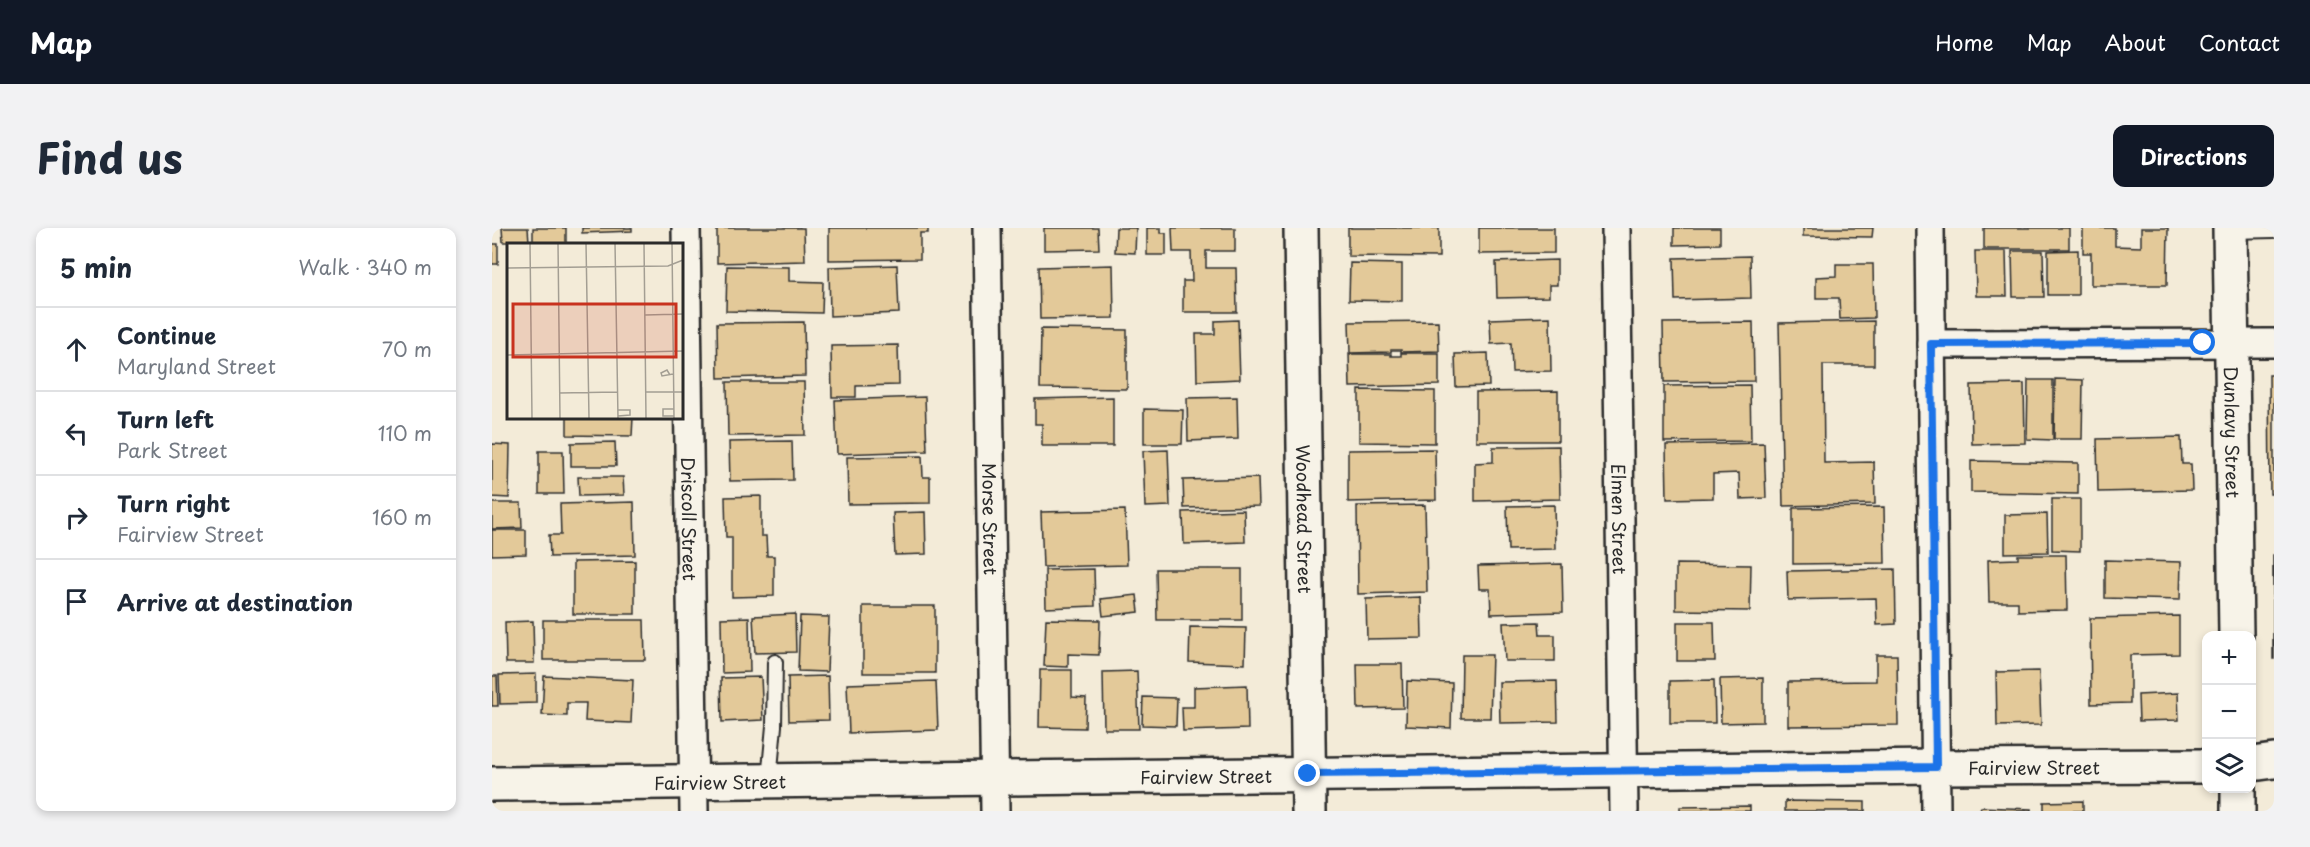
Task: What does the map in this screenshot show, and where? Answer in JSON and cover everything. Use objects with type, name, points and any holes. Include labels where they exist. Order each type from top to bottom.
[{"type":"street","name":"Driscoll Street","points":[[686,228],[694,796]]},
{"type":"street","name":"Morse Street","points":[[987,228],[994,811]]},
{"type":"street","name":"Woodhead Street","points":[[1301,228],[1309,811]]},
{"type":"street","name":"Elmen Street","points":[[1616,228],[1624,811]]},
{"type":"street","points":[[1930,228],[1936,811]]},
{"type":"street","name":"Dunlavy Street","points":[[2230,229],[2236,631]]},
{"type":"street","points":[[1931,344],[2274,343]]},
{"type":"street","points":[[2256,763],[2274,761]]},
{"type":"street","name":"Fairview Street","points":[[492,784],[694,796],[769,780],[2202,766]]},
{"type":"street","points":[[2238,793],[2238,811]]},
{"type":"lane","points":[[2230,229],[2274,230]]},
{"type":"lane","points":[[769,780],[774,726],[775,662]]},
{"type":"building","points":[[502,228],[528,228],[529,242],[503,242]]},
{"type":"building","points":[[533,228],[566,228],[566,243],[533,243]]},
{"type":"building","points":[[582,228],[632,228],[632,231],[582,233]]},
{"type":"building","points":[[717,228],[804,228],[805,261],[717,263]]},
{"type":"building","points":[[829,228],[928,228],[928,233],[920,233],[920,259],[829,260]]},
{"type":"building","points":[[1044,228],[1098,228],[1099,249],[1044,250]]},
{"type":"building","points":[[1116,228],[1136,228],[1135,253],[1115,252]]},
{"type":"building","points":[[1147,228],[1161,228],[1161,233],[1166,233],[1166,255],[1147,255]]},
{"type":"building","points":[[1172,228],[1235,228],[1235,251],[1206,251],[1206,268],[1236,268],[1237,312],[1183,312],[1183,281],[1192,281],[1191,252],[1173,252]]},
{"type":"building","points":[[1348,228],[1439,228],[1439,257],[1348,256]]},
{"type":"building","points":[[1479,228],[1554,228],[1554,253],[1479,254]]},
{"type":"building","points":[[1674,228],[1720,228],[1720,244],[1674,245]]},
{"type":"building","points":[[1803,228],[1873,228],[1872,237],[1803,236]]},
{"type":"building","points":[[1984,228],[2069,228],[2069,249],[1984,249]]},
{"type":"building","points":[[2083,228],[2115,228],[2115,246],[2141,247],[2141,228],[2168,228],[2167,285],[2091,285],[2091,253],[2083,253]]},
{"type":"building","points":[[492,244],[498,244],[498,264],[492,264]]},
{"type":"building","points":[[2078,250],[2078,295],[2048,295],[2048,251]]},
{"type":"building","points":[[1975,251],[2006,251],[2007,296],[1976,296]]},
{"type":"building","points":[[2012,251],[2043,251],[2044,297],[2013,297]]},
{"type":"building","points":[[1750,256],[1751,298],[1675,300],[1674,258]]},
{"type":"building","points":[[1557,260],[1557,285],[1549,285],[1549,297],[1497,298],[1496,262]]},
{"type":"building","points":[[1350,263],[1402,264],[1402,301],[1349,300]]},
{"type":"building","points":[[1836,264],[1873,264],[1874,318],[1840,319],[1839,298],[1816,298],[1816,277],[1836,276]]},
{"type":"building","points":[[897,265],[899,313],[830,316],[829,267]]},
{"type":"building","points":[[1113,265],[1114,318],[1040,319],[1039,267]]},
{"type":"building","points":[[727,266],[789,267],[789,281],[823,282],[822,313],[726,311]]},
{"type":"building","points":[[1550,317],[1551,371],[1512,372],[1511,343],[1491,344],[1490,319]]},
{"type":"building","points":[[1238,320],[1240,379],[1197,381],[1196,334],[1215,334],[1215,321]]},
{"type":"building","points":[[1438,321],[1439,351],[1391,350],[1391,352],[1350,353],[1349,322]]},
{"type":"building","points":[[1874,321],[1874,365],[1823,365],[1824,463],[1874,462],[1875,504],[1783,506],[1779,323]]},
{"type":"building","points":[[804,322],[805,376],[718,378],[717,323]]},
{"type":"building","points":[[1753,322],[1754,381],[1664,382],[1663,323]]},
{"type":"building","points":[[1041,329],[1127,330],[1127,389],[1040,388]]},
{"type":"building","points":[[898,345],[899,385],[856,386],[856,397],[832,397],[831,346]]},
{"type":"building","points":[[1401,353],[1439,353],[1439,385],[1350,387],[1349,354],[1401,356]]},
{"type":"building","points":[[1488,353],[1489,386],[1456,387],[1455,354]]},
{"type":"building","points":[[2269,375],[2274,375],[2274,494],[2270,494]]},
{"type":"building","points":[[2055,379],[2083,380],[2082,439],[2054,439]]},
{"type":"building","points":[[2028,380],[2053,380],[2053,440],[2027,439]]},
{"type":"building","points":[[727,382],[804,382],[805,435],[728,436]]},
{"type":"building","points":[[2024,384],[2025,443],[1972,444],[1971,385]]},
{"type":"building","points":[[1750,385],[1751,441],[1664,442],[1664,386]]},
{"type":"building","points":[[1359,390],[1435,391],[1435,443],[1359,442]]},
{"type":"building","points":[[1558,391],[1558,441],[1476,441],[1476,392]]},
{"type":"building","points":[[925,397],[927,451],[837,454],[835,400]]},
{"type":"building","points":[[1113,397],[1113,446],[1042,446],[1042,424],[1035,424],[1035,399]]},
{"type":"building","points":[[1237,397],[1238,439],[1188,441],[1187,398]]},
{"type":"building","points":[[1144,409],[1183,410],[1182,444],[1144,444]]},
{"type":"building","points":[[567,418],[633,418],[632,436],[567,435]]},
{"type":"building","points":[[2181,437],[2182,464],[2191,464],[2192,490],[2098,492],[2097,439]]},
{"type":"building","points":[[792,441],[793,480],[730,481],[729,442]]},
{"type":"building","points":[[615,442],[616,466],[571,466],[571,443]]},
{"type":"building","points":[[1764,443],[1766,498],[1740,499],[1739,473],[1713,474],[1713,498],[1667,499],[1666,445]]},
{"type":"building","points":[[492,444],[510,445],[509,498],[492,497]]},
{"type":"building","points":[[1559,446],[1560,499],[1475,501],[1475,463],[1493,462],[1493,447]]},
{"type":"building","points":[[1435,449],[1436,500],[1348,502],[1348,450]]},
{"type":"building","points":[[1168,450],[1170,506],[1145,507],[1143,451]]},
{"type":"building","points":[[539,451],[563,451],[564,494],[539,494]]},
{"type":"building","points":[[922,456],[923,477],[930,477],[930,503],[848,504],[847,457]]},
{"type":"building","points":[[1971,461],[2078,463],[2078,494],[1971,492]]},
{"type":"building","points":[[578,477],[623,477],[624,495],[579,496]]},
{"type":"building","points":[[1258,478],[1259,506],[1184,508],[1183,480]]},
{"type":"building","points":[[761,496],[761,536],[766,536],[767,556],[774,556],[774,596],[732,597],[732,537],[726,537],[725,497]]},
{"type":"building","points":[[2052,499],[2080,499],[2080,551],[2052,550]]},
{"type":"building","points":[[634,502],[635,555],[550,557],[549,535],[561,535],[560,504]]},
{"type":"building","points":[[492,503],[521,503],[522,528],[492,529]]},
{"type":"building","points":[[1425,505],[1427,592],[1358,594],[1357,506]]},
{"type":"building","points":[[1554,505],[1555,549],[1508,550],[1507,506]]},
{"type":"building","points":[[1884,507],[1885,563],[1793,564],[1793,508]]},
{"type":"building","points":[[1125,510],[1127,565],[1043,567],[1041,512]]},
{"type":"building","points":[[1244,510],[1245,542],[1184,544],[1183,512]]},
{"type":"building","points":[[925,512],[926,554],[895,555],[893,513]]},
{"type":"building","points":[[2047,514],[2048,552],[2005,553],[2005,515]]},
{"type":"building","points":[[492,530],[526,530],[526,554],[492,555]]},
{"type":"building","points":[[2018,555],[2066,555],[2067,610],[2018,611],[2018,602],[1989,602],[1988,560],[2018,559]]},
{"type":"building","points":[[2274,555],[2274,659],[2273,659]]},
{"type":"building","points":[[2105,560],[2181,562],[2180,600],[2105,598]]},
{"type":"building","points":[[635,561],[635,614],[573,614],[573,562]]},
{"type":"building","points":[[1562,564],[1563,612],[1491,614],[1490,589],[1479,589],[1478,566]]},
{"type":"building","points":[[1676,564],[1751,565],[1750,611],[1676,610]]},
{"type":"building","points":[[1094,569],[1095,606],[1046,608],[1045,570]]},
{"type":"building","points":[[1156,569],[1242,569],[1242,620],[1157,620]]},
{"type":"building","points":[[1895,569],[1896,624],[1877,625],[1876,598],[1788,600],[1787,571]]},
{"type":"building","points":[[1137,595],[1139,612],[1103,616],[1101,599]]},
{"type":"building","points":[[1421,597],[1422,638],[1367,639],[1366,599]]},
{"type":"building","points":[[863,606],[935,606],[935,673],[863,673]]},
{"type":"building","points":[[795,614],[796,652],[755,653],[753,616]]},
{"type":"building","points":[[800,616],[829,617],[827,672],[798,671]]},
{"type":"building","points":[[2179,616],[2179,654],[2130,655],[2130,703],[2091,704],[2090,618]]},
{"type":"building","points":[[749,617],[750,672],[722,673],[721,618]]},
{"type":"building","points":[[1046,619],[1100,620],[1099,655],[1068,654],[1068,667],[1044,666]]},
{"type":"building","points":[[543,620],[644,620],[645,660],[543,660]]},
{"type":"building","points":[[533,621],[534,663],[506,663],[505,622]]},
{"type":"building","points":[[1539,622],[1540,635],[1555,635],[1555,661],[1505,661],[1503,623]]},
{"type":"building","points":[[1677,622],[1714,622],[1715,661],[1677,661]]},
{"type":"building","points":[[1190,627],[1246,628],[1245,664],[1189,662]]},
{"type":"building","points":[[1462,655],[1492,655],[1490,718],[1461,718]]},
{"type":"building","points":[[1876,655],[1897,655],[1898,725],[1788,726],[1788,682],[1876,681]]},
{"type":"building","points":[[1357,664],[1402,664],[1403,708],[1358,709]]},
{"type":"building","points":[[1040,670],[1072,670],[1072,697],[1086,698],[1085,728],[1039,727]]},
{"type":"building","points":[[1137,671],[1139,729],[1104,729],[1103,672]]},
{"type":"building","points":[[2039,671],[2041,725],[1997,726],[1996,672]]},
{"type":"building","points":[[536,674],[536,703],[500,704],[499,675]]},
{"type":"building","points":[[492,676],[497,676],[498,706],[492,706]]},
{"type":"building","points":[[544,676],[633,680],[631,723],[585,721],[586,703],[567,703],[567,716],[542,715]]},
{"type":"building","points":[[828,676],[829,720],[789,721],[788,677]]},
{"type":"building","points":[[761,677],[763,720],[722,722],[721,678]]},
{"type":"building","points":[[1763,678],[1763,722],[1721,723],[1720,679]]},
{"type":"building","points":[[1714,680],[1715,723],[1670,723],[1670,681]]},
{"type":"building","points":[[936,681],[938,730],[849,733],[847,684]]},
{"type":"building","points":[[1407,681],[1452,683],[1451,728],[1406,726]]},
{"type":"building","points":[[1557,681],[1558,722],[1500,723],[1499,682]]},
{"type":"building","points":[[1247,685],[1248,729],[1183,731],[1182,707],[1194,707],[1194,687]]},
{"type":"building","points":[[2178,693],[2179,720],[2139,721],[2138,695]]},
{"type":"building","points":[[1143,697],[1177,698],[1176,726],[1142,725]]},
{"type":"building","points":[[1785,801],[1865,802],[1865,811],[1785,811]]},
{"type":"building","points":[[2083,801],[2083,811],[2044,811],[2044,802]]},
{"type":"building","points":[[1750,806],[1750,811],[1680,811],[1680,807]]},
{"type":"building","points":[[1981,807],[2031,809],[2031,811],[1980,811]]},
{"type":"route","points":[[1308,774],[1936,767],[1931,344],[2203,343]]}]
